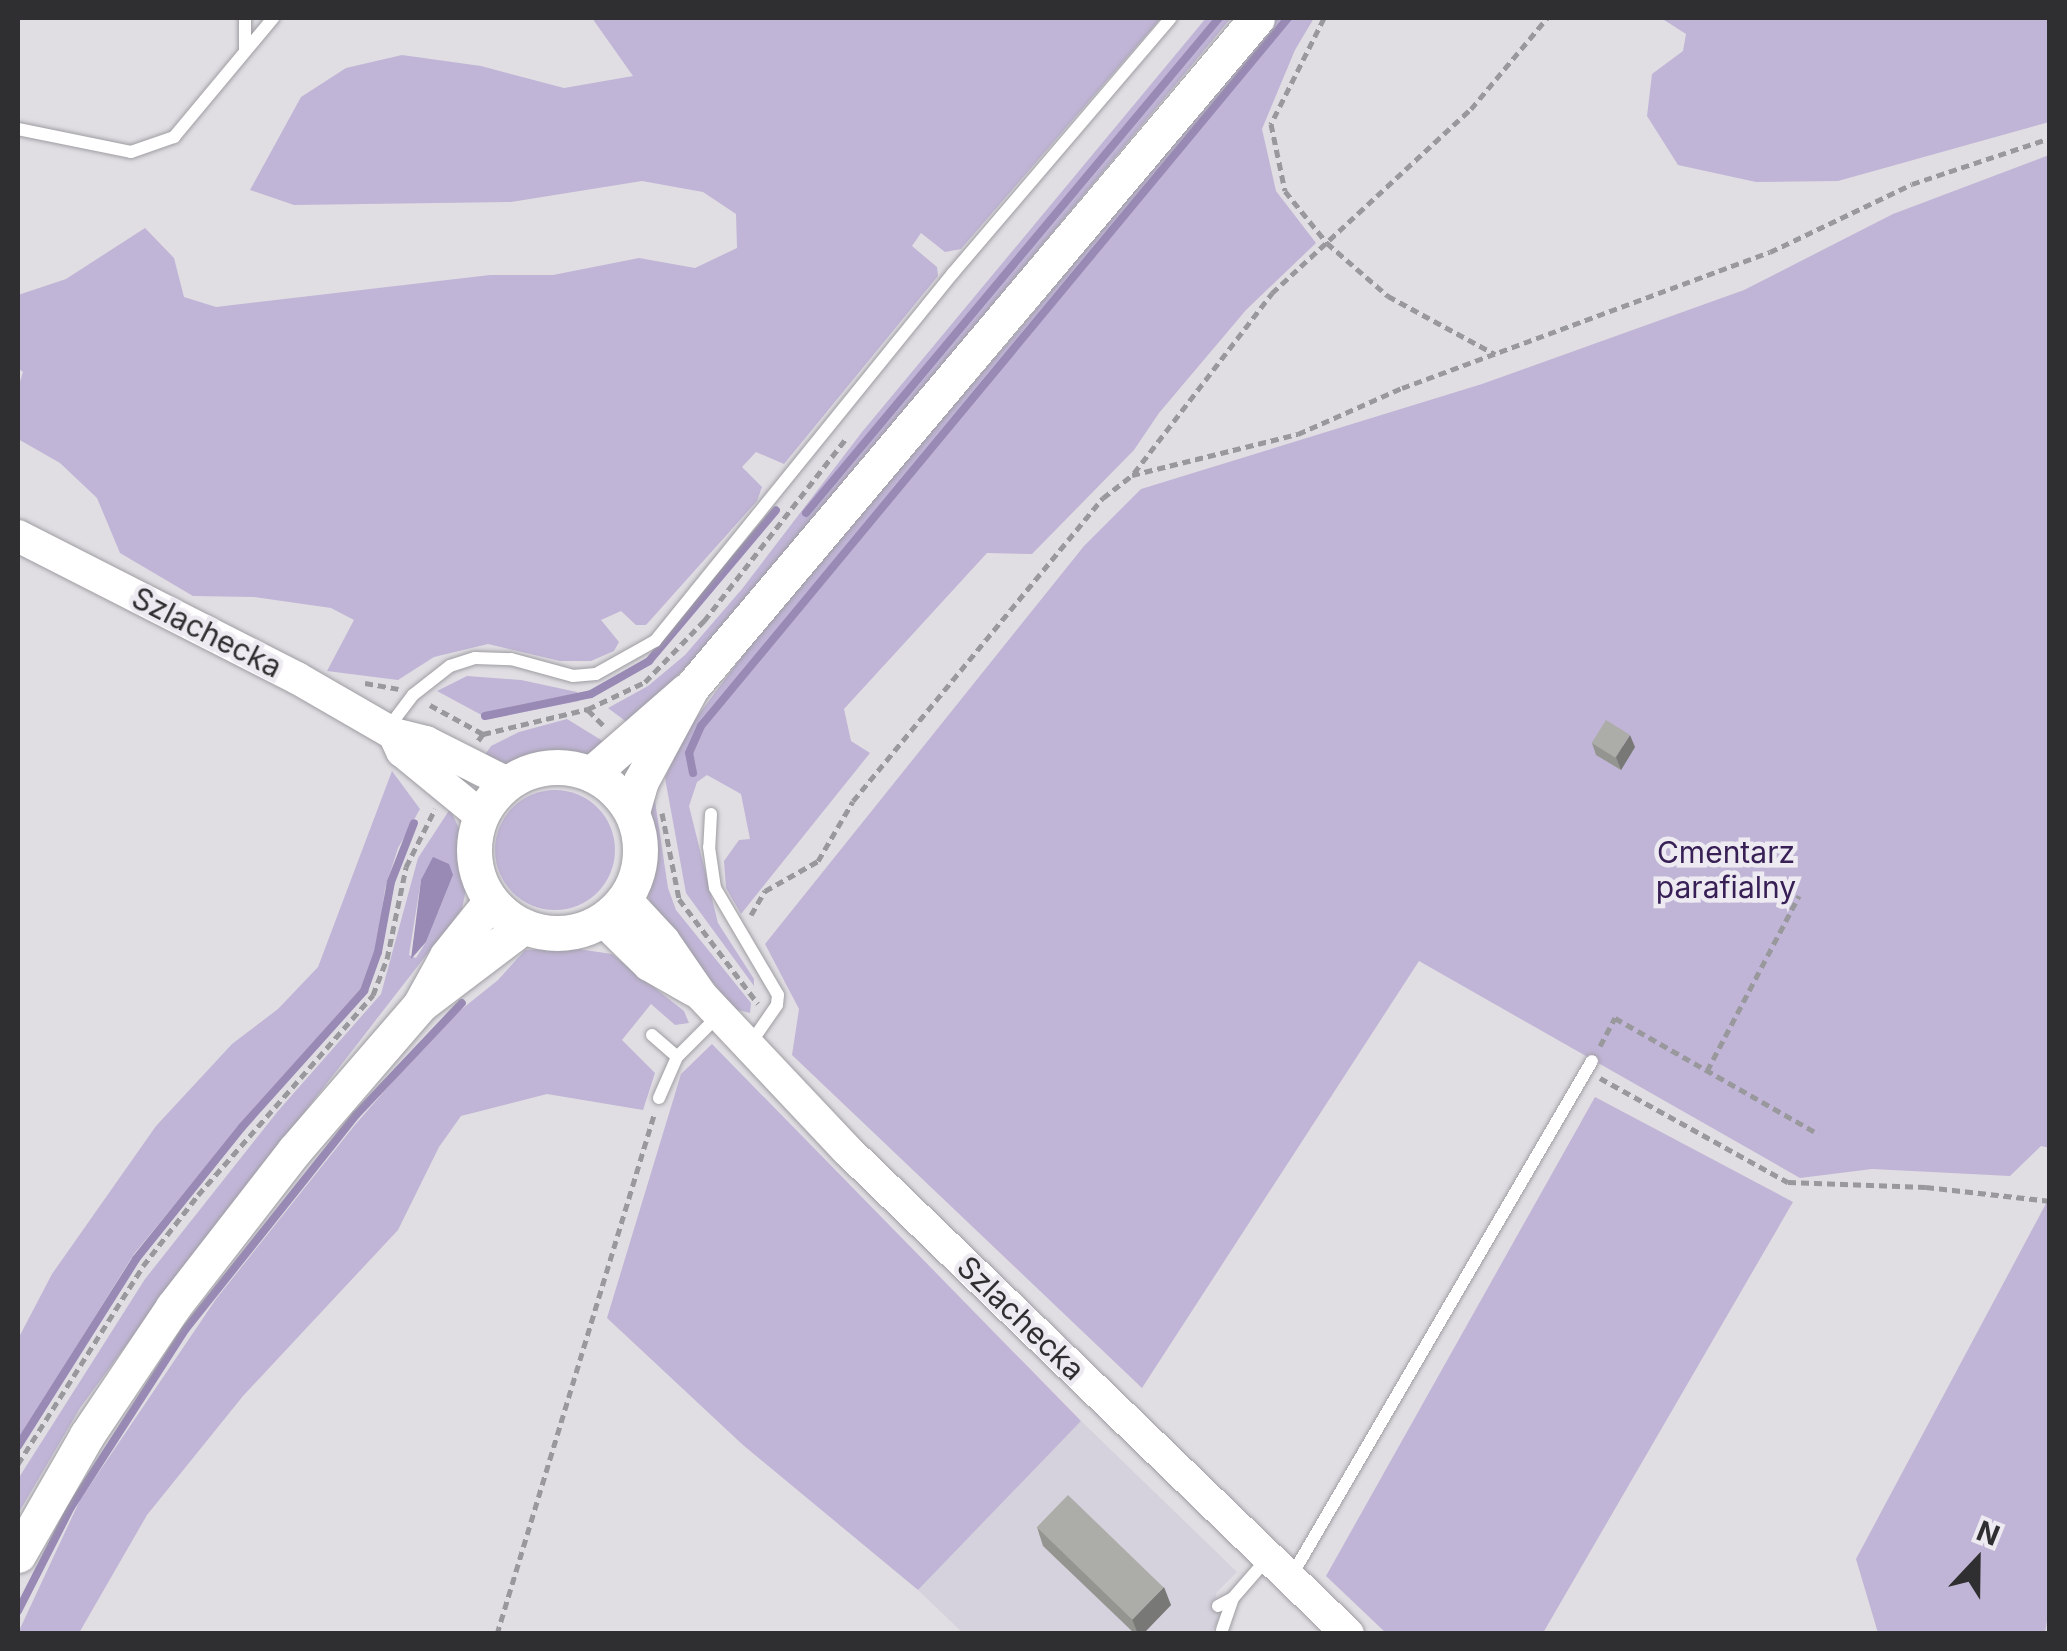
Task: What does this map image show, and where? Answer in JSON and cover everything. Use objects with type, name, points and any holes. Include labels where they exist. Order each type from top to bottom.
[{"type":"main road","points":[[646,810],[592,774],[548,767],[508,783],[480,816],[474,860],[491,900],[524,926],[564,933],[614,910],[640,856],[646,810],[641,781],[691,688],[1258,18]]},
{"type":"main road","points":[[592,774],[651,718],[691,688]]},
{"type":"main road","points":[[18,1555],[87,1435],[172,1307],[294,1151],[420,1004],[448,956],[491,900]]},
{"type":"main road","points":[[420,1004],[524,926]]},
{"type":"street","name":"Szlachecka","points":[[18,536],[297,678],[390,732],[426,742],[508,783]]},
{"type":"street","name":"Szlachecka","points":[[390,732],[402,751],[480,816]]},
{"type":"street","name":"Szlachecka","points":[[614,910],[649,965],[710,1005],[846,1149],[1348,1634]]},
{"type":"lane","points":[[246,18],[246,51]]},
{"type":"lane","points":[[18,129],[131,152],[174,136],[273,18]]},
{"type":"lane","points":[[390,732],[413,695],[450,666],[475,658],[511,660],[574,676],[596,674],[656,641],[953,272],[1170,18]]},
{"type":"lane","points":[[711,814],[710,871],[739,934],[778,994],[769,1018],[748,1046]]},
{"type":"lane","points":[[659,1098],[677,1057],[710,1005]]},
{"type":"lane","points":[[652,1035],[677,1057]]},
{"type":"lane","points":[[1218,1606],[1280,1567],[1589,1066]]},
{"type":"lane","points":[[1222,1630],[1232,1598]]},
{"type":"path","points":[[1324,18],[1271,124],[1285,191],[1327,242],[1388,296],[1494,354]]},
{"type":"path","points":[[739,934],[766,891],[818,861],[865,787],[1102,498],[1132,475],[1272,294],[1471,109],[1548,18]]},
{"type":"path","points":[[1132,475],[1298,434],[1402,388],[1770,252],[1912,184],[2050,138]]},
{"type":"path","points":[[361,682],[413,695],[483,734],[470,754]]},
{"type":"path","points":[[18,1464],[142,1266],[373,995],[387,959],[406,867],[442,797]]},
{"type":"path","points":[[646,810],[679,899],[769,1018]]},
{"type":"path","points":[[1708,1071],[1798,896]]},
{"type":"path","points":[[1818,1134],[1615,1018],[1589,1066],[1788,1182],[1926,1187],[2050,1201]]},
{"type":"path","points":[[496,1634],[659,1098]]},
{"type":"shaded area","points":[[433,857],[449,864],[453,875],[426,942],[411,959],[421,880]]},
{"type":"shaded area","points":[[1081,1421],[1237,1572],[1216,1593],[1219,1618],[1212,1633],[963,1633],[918,1590]]},
{"type":"green space","points":[[592,18],[1161,18],[961,249],[945,252],[921,233],[912,246],[937,267],[938,276],[784,464],[756,452],[742,467],[762,487],[757,501],[646,625],[636,625],[621,611],[601,620],[619,642],[614,651],[591,661],[560,661],[488,644],[434,657],[398,680],[327,671],[354,620],[331,608],[254,597],[193,596],[120,553],[97,498],[60,463],[18,439],[18,388],[23,372],[18,368],[18,295],[66,279],[145,228],[174,258],[184,297],[216,307],[490,275],[553,275],[639,258],[695,268],[737,248],[736,214],[703,192],[642,181],[511,202],[294,205],[250,190],[301,97],[346,68],[402,55],[481,66],[564,88],[633,76]]},
{"type":"green space","points":[[1206,18],[1231,18],[712,642],[628,723],[608,708],[648,686],[685,655],[742,589],[862,432]]},
{"type":"green space","points":[[1277,18],[1314,18],[1295,50],[1262,129],[1276,191],[1316,243],[1246,310],[1159,413],[1134,450],[1032,554],[987,553],[844,709],[851,741],[870,753],[741,914],[726,888],[724,861],[739,840],[750,839],[741,794],[707,775],[697,782],[689,806],[718,923],[754,979],[754,986],[686,893],[665,778],[685,733],[778,608],[1017,332]]},
{"type":"green space","points":[[1661,18],[2049,18],[2049,122],[1838,181],[1756,182],[1678,165],[1647,116],[1652,74],[1683,51],[1686,34]]},
{"type":"green space","name":"Cmentarz parafialny","points":[[2049,155],[2050,1148],[2041,1146],[2010,1176],[1872,1169],[1800,1178],[1419,961],[1142,1388],[792,1055],[799,1009],[765,944],[1084,546],[1141,489],[1482,384],[1744,290],[1893,214]]},
{"type":"green space","points":[[467,676],[521,680],[577,692],[579,701],[489,719],[437,691]]},
{"type":"green space","points":[[567,719],[606,743],[591,754],[576,757],[552,754],[511,764],[482,759],[491,746],[519,732]]},
{"type":"green space","points":[[392,771],[420,809],[398,848],[364,985],[244,1120],[134,1254],[18,1440],[18,1339],[52,1274],[156,1126],[232,1044],[278,1009],[318,967]]},
{"type":"green space","points":[[653,788],[668,888],[676,910],[751,1003],[750,1013],[734,1009],[651,904],[645,887],[649,843],[645,822]]},
{"type":"green space","points":[[555,790],[578,795],[597,808],[610,827],[615,850],[610,873],[597,892],[578,905],[555,910],[532,905],[513,892],[500,873],[495,850],[500,827],[513,808],[532,795]]},
{"type":"green space","points":[[450,809],[463,837],[466,889],[462,909],[168,1288],[80,1408],[18,1514],[18,1479],[145,1279],[278,1111],[381,994],[418,858]],"holes":[[[453,875],[416,958],[409,955],[421,880]]]},
{"type":"green space","points":[[571,948],[612,954],[684,1011],[689,1023],[675,1025],[651,1004],[622,1040],[655,1073],[643,1110],[547,1094],[461,1116],[439,1147],[398,1230],[243,1396],[147,1515],[79,1633],[18,1633],[80,1500],[216,1299],[354,1126],[442,1025],[498,980],[525,950]]},
{"type":"green space","points":[[712,1044],[1081,1421],[918,1590],[743,1445],[607,1318],[681,1074]]},
{"type":"green space","points":[[1595,1097],[1793,1202],[1543,1633],[1386,1633],[1326,1576]]},
{"type":"green space","points":[[2049,1198],[2050,1602],[2045,1633],[1878,1633],[1856,1559]]},
{"type":"building","points":[[1606,720],[1630,735],[1615,758],[1592,743]]},
{"type":"building","points":[[1068,1495],[1164,1587],[1132,1620],[1037,1527]]},
{"type":"waterway","points":[[806,513],[1219,18]]},
{"type":"waterway","points":[[693,773],[689,753],[701,726],[1288,18]]},
{"type":"waterway","points":[[485,716],[591,694],[649,661],[776,510]]},
{"type":"waterway","points":[[18,1446],[136,1259],[242,1127],[364,991],[378,952],[391,882],[414,823]]},
{"type":"waterway","points":[[18,1611],[71,1507],[185,1330],[356,1115],[462,1003]]}]
